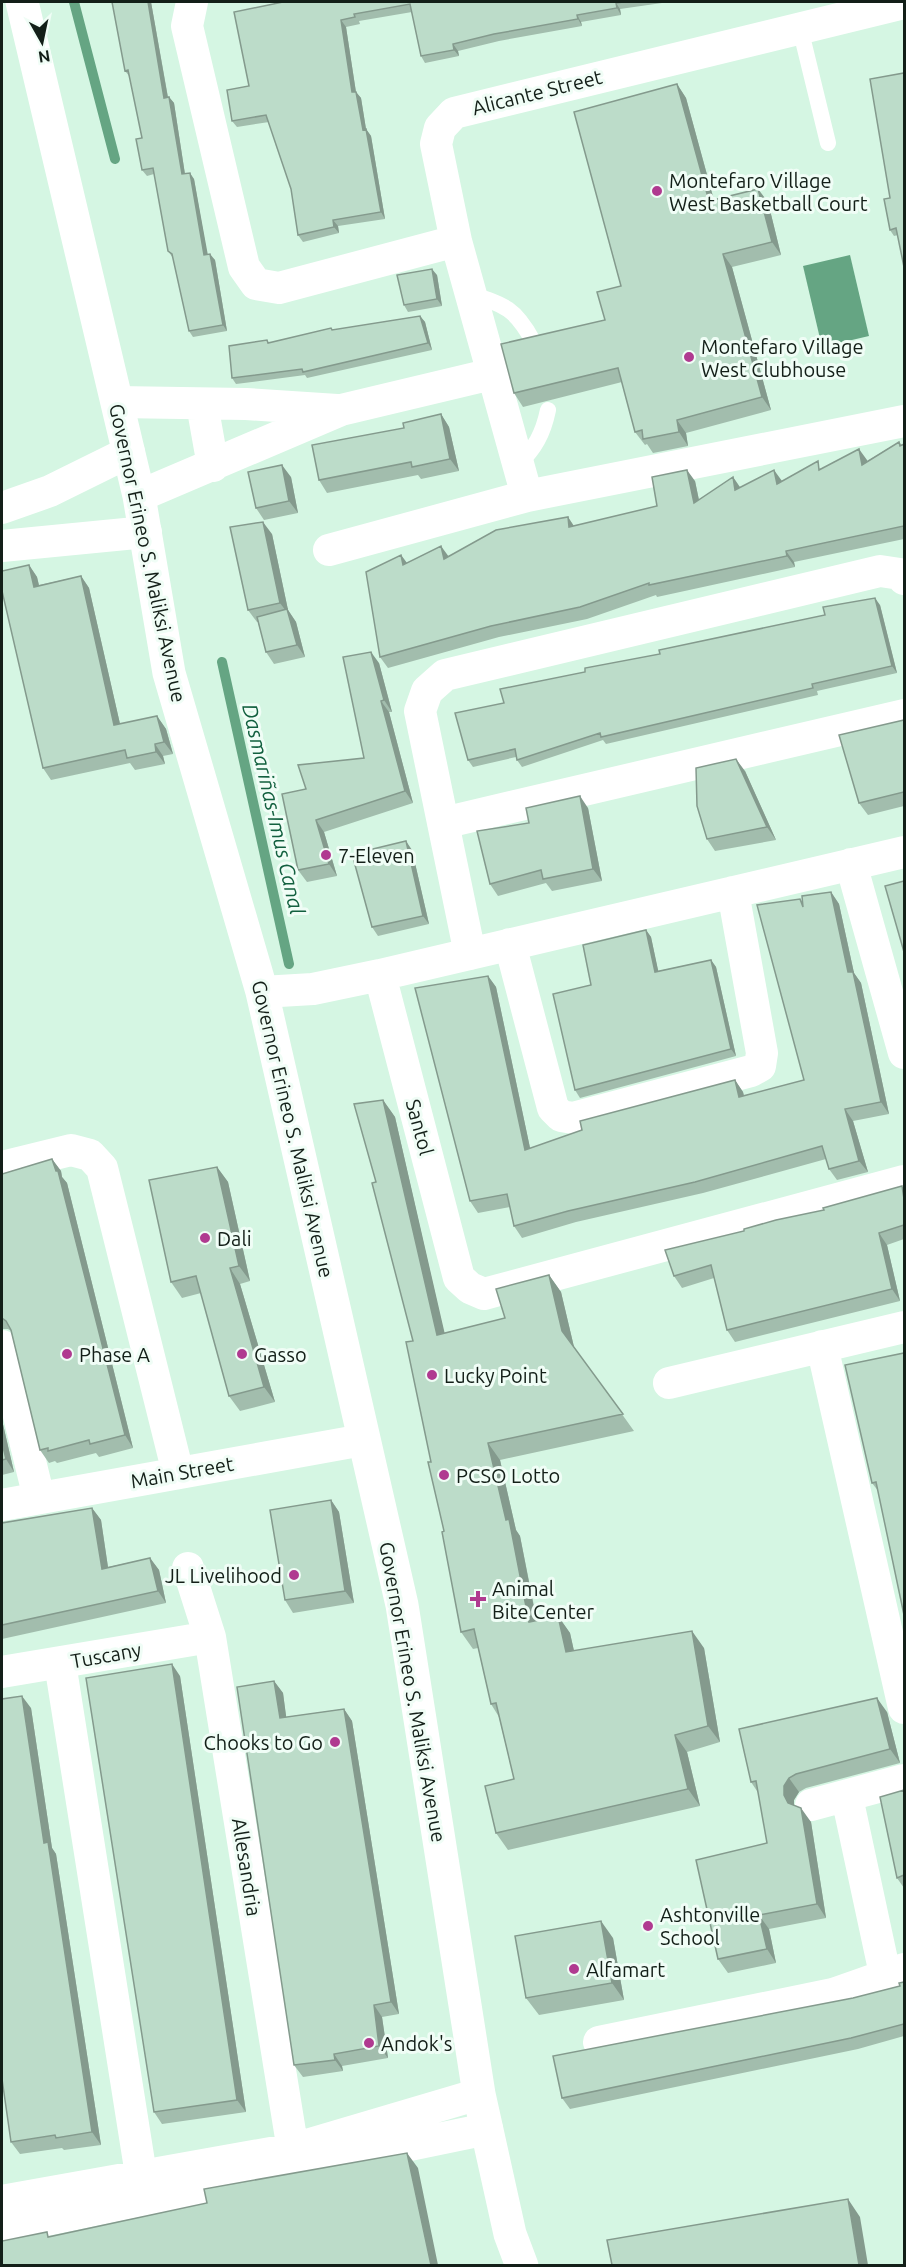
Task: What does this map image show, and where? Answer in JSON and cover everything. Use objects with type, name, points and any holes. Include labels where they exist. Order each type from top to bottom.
[{"type":"main road","name":"Governor Erineo S. Maliksi Avenue","points":[[22,2],[139,496],[169,673],[262,992],[402,1605],[479,2094],[510,2234],[522,2265]]},
{"type":"street","points":[[192,2],[187,26],[244,267],[256,284],[279,288],[456,241]]},
{"type":"street","name":"Alicante Street","points":[[527,496],[456,241],[436,144],[440,128],[454,113],[904,3]]},
{"type":"street","points":[[139,496],[341,410],[492,374]]},
{"type":"street","points":[[117,402],[341,410]]},
{"type":"street","points":[[202,404],[213,466]]},
{"type":"street","points":[[329,550],[527,496],[904,421]]},
{"type":"street","points":[[2,508],[50,491],[129,452]]},
{"type":"street","points":[[50,491],[60,539]]},
{"type":"street","points":[[2,546],[146,532]]},
{"type":"street","points":[[470,954],[420,711],[427,691],[445,675],[880,572],[900,574],[904,579]]},
{"type":"street","points":[[442,823],[904,715]]},
{"type":"street","points":[[262,992],[320,988],[380,975],[904,852]]},
{"type":"street","points":[[852,864],[904,1053]]},
{"type":"street","points":[[510,944],[553,1108],[561,1116],[573,1118],[751,1071],[760,1066],[762,1053],[734,892]]},
{"type":"street","name":"Santol","points":[[380,975],[459,1278],[470,1288],[484,1294],[904,1181]]},
{"type":"street","points":[[2,1167],[71,1150],[90,1155],[102,1168],[178,1473]]},
{"type":"street","points":[[669,1383],[904,1327]]},
{"type":"street","points":[[2,1346],[39,1498]]},
{"type":"street","points":[[822,1346],[904,1708]]},
{"type":"street","name":"Main Street","points":[[2,1505],[363,1440]]},
{"type":"street","name":"Allesandria","points":[[188,1568],[210,1637],[294,2159]]},
{"type":"street","name":"Tuscany","points":[[2,1672],[210,1637]]},
{"type":"street","points":[[60,1663],[143,2188]]},
{"type":"street","points":[[811,1805],[904,1780]]},
{"type":"street","points":[[599,2042],[833,1994],[895,1971],[847,1797]]},
{"type":"street","points":[[294,2159],[479,2094]]},
{"type":"street","points":[[2,2217],[294,2159],[487,2129]]},
{"type":"lane","points":[[800,28],[828,143]]},
{"type":"lane","points":[[470,294],[499,303],[520,317],[533,341]]},
{"type":"lane","points":[[518,465],[533,450],[544,431],[548,410]]},
{"type":"shaded area","points":[[850,255],[869,336],[822,347],[803,266]]},
{"type":"building","points":[[112,2],[148,2],[164,98],[169,97],[182,174],[190,173],[204,255],[210,254],[223,325],[189,331],[172,254],[168,251],[153,168],[142,170],[136,139],[142,138],[128,70],[125,71]]},
{"type":"building","points":[[283,2],[623,2],[616,3],[617,8],[577,15],[578,19],[494,34],[453,44],[454,50],[421,56],[410,4],[354,14],[355,17],[341,20],[352,92],[356,92],[363,130],[366,129],[381,212],[333,220],[334,227],[298,235],[291,189],[266,115],[232,121],[227,90],[249,86],[234,12]]},
{"type":"building","points":[[904,73],[904,267],[896,228],[890,230],[884,199],[890,198],[870,79]]},
{"type":"building","points":[[677,84],[709,201],[758,189],[772,242],[723,254],[762,397],[677,420],[679,432],[643,439],[642,430],[635,432],[618,368],[514,393],[501,344],[605,320],[597,292],[621,286],[574,112]]},
{"type":"building","points":[[432,269],[437,299],[404,305],[397,275]]},
{"type":"building","points":[[420,316],[428,343],[303,372],[302,369],[232,378],[229,346],[267,340],[268,343],[331,328],[332,330]]},
{"type":"building","points":[[441,414],[450,459],[412,467],[411,462],[319,480],[312,445],[404,428],[403,423]]},
{"type":"building","points":[[899,442],[900,446],[904,444],[904,526],[786,551],[787,556],[649,585],[649,583],[580,607],[491,626],[380,657],[366,572],[401,555],[403,565],[441,546],[444,559],[496,530],[568,517],[569,527],[657,506],[652,477],[687,470],[694,503],[733,477],[735,490],[774,470],[777,484],[818,461],[819,470],[859,449],[862,465]]},
{"type":"building","points":[[282,465],[289,501],[256,508],[248,472]]},
{"type":"building","points":[[263,522],[280,603],[248,610],[230,527]]},
{"type":"building","points":[[29,565],[34,587],[81,576],[114,725],[157,716],[164,742],[155,744],[156,752],[127,758],[125,750],[43,768],[2,591],[2,571]]},
{"type":"building","points":[[875,598],[892,666],[812,684],[813,688],[601,737],[600,733],[517,760],[515,749],[468,760],[455,713],[504,703],[500,689],[585,672],[585,668],[660,654],[659,650],[825,615],[823,607]]},
{"type":"building","points":[[287,609],[297,645],[266,652],[257,617]]},
{"type":"building","points":[[371,652],[384,700],[381,701],[405,791],[316,820],[329,864],[298,870],[282,794],[306,789],[298,765],[364,758],[343,657]]},
{"type":"building","points":[[904,720],[904,792],[859,803],[839,735]]},
{"type":"building","points":[[736,759],[767,827],[707,839],[697,806],[696,768]]},
{"type":"building","points":[[580,796],[593,869],[543,879],[541,870],[490,884],[477,831],[529,823],[526,808]]},
{"type":"building","points":[[406,841],[423,916],[372,927],[352,854]]},
{"type":"building","points":[[904,881],[904,952],[885,886]]},
{"type":"building","points":[[831,892],[848,972],[853,972],[881,1102],[845,1109],[859,1161],[829,1169],[822,1146],[695,1182],[568,1211],[514,1226],[507,1194],[470,1201],[415,988],[488,976],[525,1150],[582,1130],[580,1121],[735,1080],[739,1097],[804,1080],[757,905],[800,899],[803,907],[802,896]]},
{"type":"building","points":[[646,930],[655,972],[711,960],[731,1049],[575,1090],[553,994],[591,985],[583,945]]},
{"type":"building","points":[[383,1100],[437,1335],[505,1318],[496,1289],[549,1275],[562,1331],[623,1414],[488,1443],[506,1520],[509,1519],[529,1622],[558,1616],[566,1652],[692,1631],[708,1726],[675,1735],[688,1789],[496,1833],[485,1786],[514,1779],[496,1703],[491,1704],[474,1629],[461,1632],[442,1532],[444,1531],[428,1462],[431,1462],[406,1342],[413,1341],[372,1183],[376,1182],[354,1104]]},
{"type":"building","name":"Phase A","points":[[52,1159],[58,1171],[125,1435],[90,1444],[89,1440],[48,1451],[48,1448],[40,1450],[11,1330],[2,1318],[2,1174]]},
{"type":"building","points":[[217,1167],[239,1266],[230,1268],[264,1387],[229,1396],[196,1276],[171,1282],[149,1180]]},
{"type":"building","points":[[902,1186],[904,1225],[879,1233],[892,1289],[727,1330],[711,1265],[674,1276],[665,1250],[744,1231],[744,1229],[776,1220],[824,1210],[823,1208]]},
{"type":"building","points":[[904,1353],[904,1615],[876,1482],[872,1483],[845,1365]]},
{"type":"building","points":[[2,1443],[6,1459],[2,1460]]},
{"type":"building","points":[[331,1500],[345,1591],[285,1600],[270,1510]]},
{"type":"building","points":[[92,1508],[102,1569],[150,1558],[158,1591],[2,1625],[2,1523]]},
{"type":"building","points":[[172,1664],[237,2100],[154,2112],[86,1678]]},
{"type":"building","points":[[274,1681],[280,1718],[344,1709],[391,2002],[374,2005],[379,2046],[334,2054],[335,2060],[294,2065],[237,1687]]},
{"type":"building","points":[[22,1696],[44,1843],[48,1842],[92,2132],[11,2142],[2,2079],[2,1699]]},
{"type":"building","points":[[877,1698],[890,1749],[796,1774],[789,1778],[784,1786],[784,1795],[788,1803],[801,1808],[817,1904],[759,1915],[767,1949],[718,1959],[696,1860],[767,1843],[756,1781],[751,1782],[739,1729]]},
{"type":"building","points":[[904,1790],[904,1875],[897,1878],[880,1797]]},
{"type":"building","name":"Alfamart","points":[[601,1921],[612,1983],[526,1998],[515,1936]]},
{"type":"building","points":[[904,1982],[904,2024],[851,2038],[562,2098],[553,2056],[853,1998],[900,1986],[899,1983]]},
{"type":"building","points":[[407,2153],[431,2265],[2,2265],[2,2241],[47,2232],[48,2237],[207,2203],[204,2189]]},
{"type":"building","points":[[848,2199],[859,2265],[612,2265],[607,2240]]},
{"type":"waterway","name":"Dasmariñas-Imus Canal","points":[[74,2],[115,159]]},
{"type":"waterway","name":"Dasmariñas-Imus Canal","points":[[222,662],[289,964]]},
{"type":"place","name":"Montefaro Village West Basketball Court","points":[[657,191]]},
{"type":"place","name":"Montefaro Village West Clubhouse","points":[[689,357]]},
{"type":"place","name":"7-Eleven","points":[[326,855]]},
{"type":"place","name":"Dali","points":[[205,1238]]},
{"type":"place","name":"Phase A","points":[[67,1354]]},
{"type":"place","name":"Gasso","points":[[242,1354]]},
{"type":"place","name":"Lucky Point","points":[[432,1375]]},
{"type":"place","name":"PCSO Lotto","points":[[444,1475]]},
{"type":"place","name":"JL Livelihood","points":[[294,1575]]},
{"type":"place","name":"Animal Bite Center","points":[[478,1599]]},
{"type":"place","name":"Chooks to Go","points":[[335,1742]]},
{"type":"place","name":"Ashtonville School","points":[[648,1926]]},
{"type":"place","name":"Alfamart","points":[[574,1969]]},
{"type":"place","name":"Andok's","points":[[369,2043]]}]
